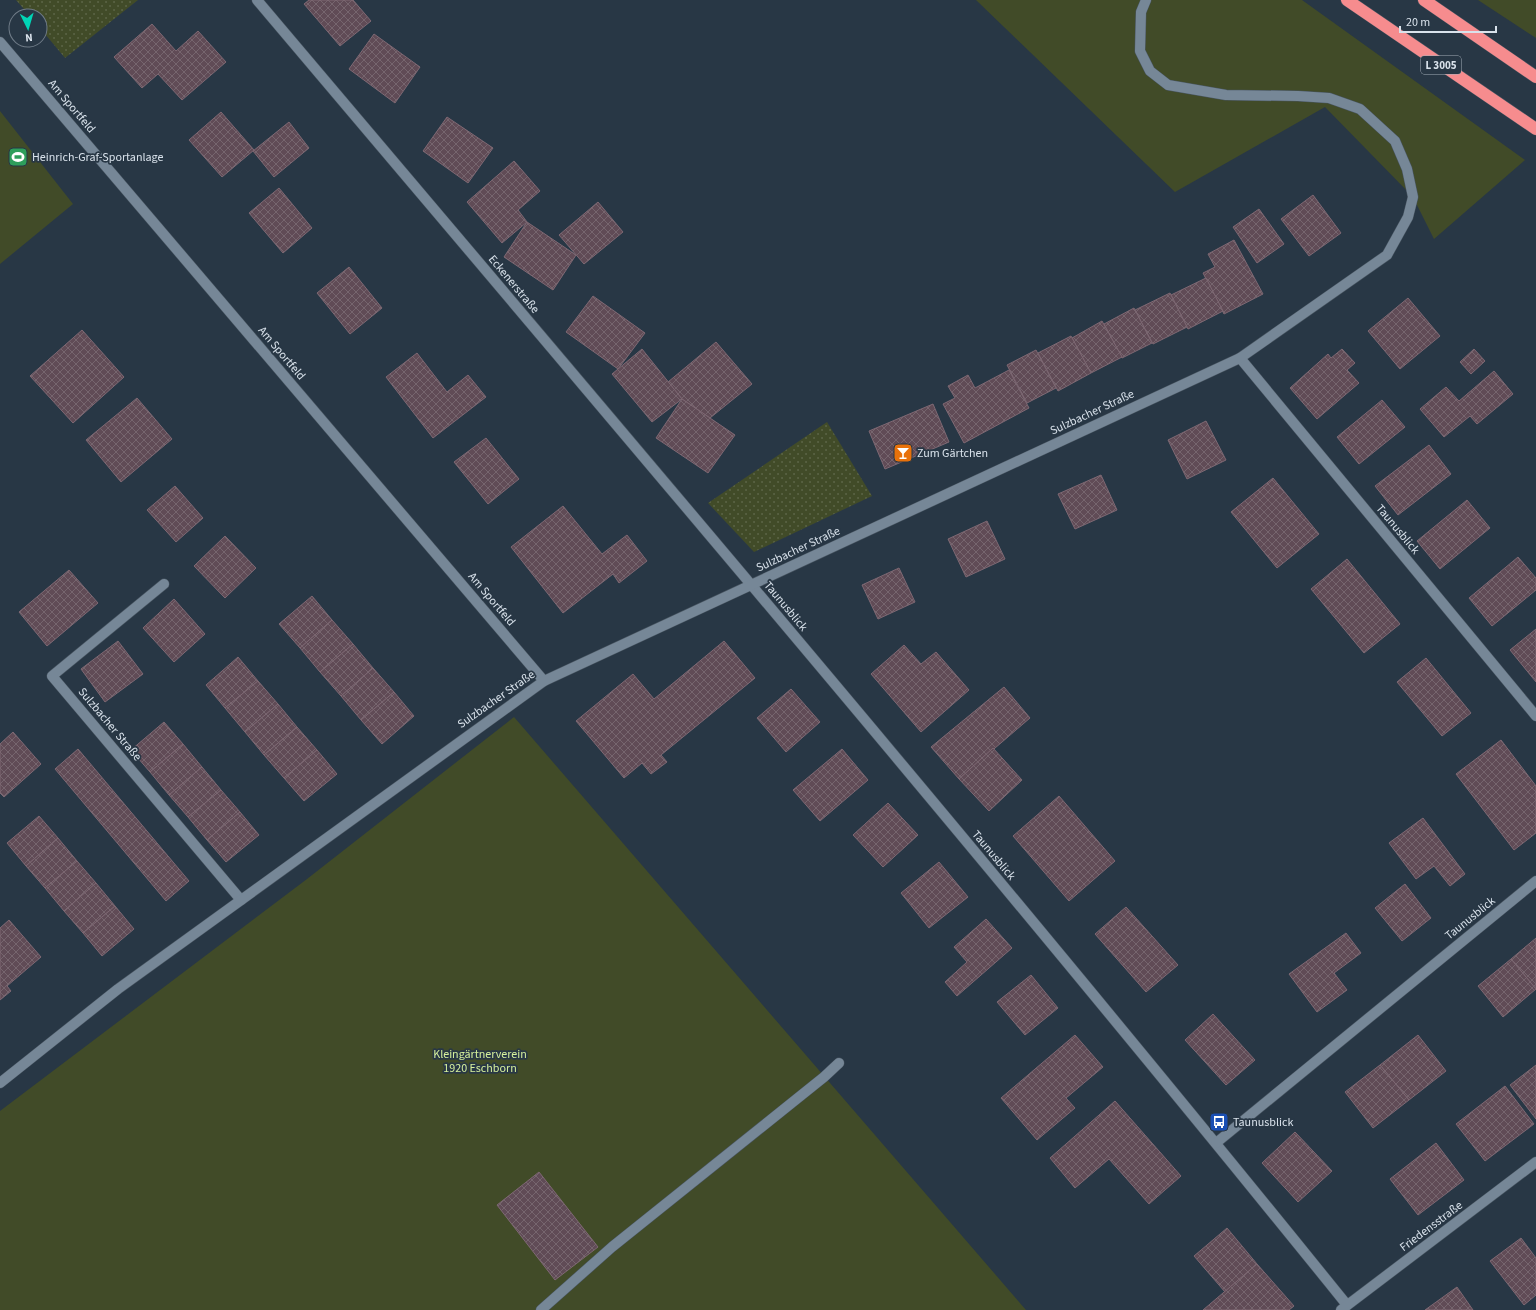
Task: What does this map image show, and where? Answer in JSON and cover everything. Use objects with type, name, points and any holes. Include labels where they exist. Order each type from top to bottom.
[{"type":"highway","name":"L 3005","points":[[1346,0],[1536,129]]},
{"type":"highway","points":[[1424,0],[1536,77]]},
{"type":"street","name":"Eckenerstraße","points":[[257,0],[752,585]]},
{"type":"street","name":"Sulzbacher Straße","points":[[0,1083],[118,989],[544,681],[1240,358],[1387,255],[1408,217],[1413,197],[1407,169],[1395,141],[1360,110],[1329,98],[1298,96],[1226,96],[1168,84],[1150,71],[1140,51],[1141,12],[1146,0]]},
{"type":"street","name":"Am Sportfeld","points":[[0,42],[544,681]]},
{"type":"street","name":"Taunusblick","points":[[1240,358],[1536,716]]},
{"type":"street","name":"Sulzbacher Straße","points":[[164,584],[52,676],[241,900]]},
{"type":"street","name":"Taunusblick","points":[[752,585],[1216,1143],[1344,1308]]},
{"type":"street","name":"Taunusblick","points":[[1216,1143],[1536,881]]},
{"type":"street","points":[[541,1310],[612,1248],[824,1077],[839,1063]]},
{"type":"street","name":"Friedensstraße","points":[[1344,1308],[1536,1162]]},
{"type":"green space","points":[[16,0],[138,0],[65,58],[48,38],[48,8],[23,8]]},
{"type":"green space","points":[[976,0],[1302,0],[1525,160],[1434,239],[1413,197],[1325,107],[1175,192]]},
{"type":"green space","points":[[1478,0],[1536,0],[1536,38]]},
{"type":"green space","name":"Heinrich-Graf-Sportanlage","points":[[0,111],[73,204],[0,264]]},
{"type":"green space","points":[[827,422],[872,496],[754,552],[708,503]]},
{"type":"green space","name":"Kleingärtnerverein 1920 Eschborn","points":[[514,717],[1026,1310],[0,1310],[0,1111],[307,879]]},
{"type":"building","points":[[309,0],[353,0],[371,21],[340,46],[304,4]]},
{"type":"building","points":[[152,24],[176,51],[198,31],[226,62],[182,100],[158,74],[142,88],[114,57]]},
{"type":"building","points":[[374,34],[420,67],[395,103],[349,69]]},
{"type":"building","points":[[221,112],[254,150],[222,177],[189,140]]},
{"type":"building","points":[[447,117],[493,148],[468,183],[423,151]]},
{"type":"building","points":[[289,122],[309,148],[274,177],[253,151]]},
{"type":"building","points":[[514,161],[540,191],[518,210],[527,222],[502,243],[467,202]]},
{"type":"building","points":[[279,188],[312,228],[283,253],[249,213]]},
{"type":"building","points":[[1313,195],[1341,233],[1309,256],[1281,219]]},
{"type":"building","points":[[598,202],[623,232],[584,264],[559,235]]},
{"type":"building","points":[[1259,209],[1284,244],[1257,263],[1233,227]]},
{"type":"building","points":[[527,222],[576,255],[553,290],[504,257]]},
{"type":"building","points":[[1234,240],[1263,294],[1224,314],[1203,273],[1215,267],[1208,254]]},
{"type":"building","points":[[349,267],[382,308],[350,334],[317,293]]},
{"type":"building","points":[[1206,278],[1223,311],[1188,329],[1171,295]]},
{"type":"building","points":[[1170,293],[1187,327],[1153,344],[1135,310]]},
{"type":"building","points":[[593,296],[645,333],[618,369],[566,332]]},
{"type":"building","points":[[1408,298],[1440,336],[1400,369],[1368,331]]},
{"type":"building","points":[[1134,308],[1152,343],[1122,358],[1104,324]]},
{"type":"building","points":[[1102,321],[1122,357],[1091,373],[1072,338]]},
{"type":"building","points":[[82,330],[124,377],[73,423],[30,376]]},
{"type":"building","points":[[1071,336],[1091,373],[1058,391],[1038,353]]},
{"type":"building","points":[[716,342],[752,384],[710,418],[682,399],[668,382]]},
{"type":"building","points":[[642,349],[682,399],[652,422],[612,374]]},
{"type":"building","points":[[1342,349],[1355,363],[1347,370],[1359,383],[1317,419],[1290,388],[1328,354],[1331,358]]},
{"type":"building","points":[[1474,349],[1485,361],[1471,374],[1460,362]]},
{"type":"building","points":[[1036,350],[1056,388],[1027,403],[1007,365]]},
{"type":"building","points":[[417,353],[447,392],[468,375],[486,397],[433,438],[386,377]]},
{"type":"building","points":[[1009,370],[1029,408],[964,443],[943,404],[955,398],[948,386],[968,375],[975,388]]},
{"type":"building","points":[[1494,371],[1513,394],[1477,424],[1470,416],[1444,437],[1420,409],[1446,387],[1459,401]]},
{"type":"building","points":[[137,398],[172,439],[121,482],[86,440]]},
{"type":"building","points":[[682,399],[735,435],[708,473],[656,438]]},
{"type":"building","points":[[1382,400],[1405,427],[1359,464],[1337,437]]},
{"type":"building","points":[[933,404],[949,442],[885,469],[869,431]]},
{"type":"building","points":[[1206,421],[1226,460],[1187,479],[1168,440]]},
{"type":"building","points":[[486,438],[519,479],[488,504],[454,462]]},
{"type":"building","points":[[1429,445],[1451,474],[1398,515],[1375,486]]},
{"type":"building","points":[[1101,475],[1117,510],[1075,529],[1058,494]]},
{"type":"building","points":[[1273,478],[1319,534],[1277,568],[1231,512]]},
{"type":"building","points":[[175,486],[203,518],[176,542],[147,510]]},
{"type":"building","points":[[1467,500],[1490,528],[1440,569],[1417,541]]},
{"type":"building","points":[[563,506],[602,554],[627,535],[647,561],[619,583],[613,574],[563,613],[511,547]]},
{"type":"building","points":[[987,521],[1005,559],[966,577],[948,539]]},
{"type":"building","points":[[225,536],[256,568],[225,598],[194,566]]},
{"type":"building","points":[[1518,557],[1536,578],[1536,590],[1492,626],[1469,598]]},
{"type":"building","points":[[1347,559],[1400,624],[1364,653],[1311,589]]},
{"type":"building","points":[[899,568],[915,602],[878,619],[862,585]]},
{"type":"building","points":[[69,570],[98,603],[47,646],[19,612]]},
{"type":"building","points":[[312,596],[332,620],[300,648],[279,624]]},
{"type":"building","points":[[174,599],[205,634],[174,662],[143,628]]},
{"type":"building","points":[[332,620],[353,644],[320,672],[300,648]]},
{"type":"building","points":[[1536,629],[1536,682],[1510,650]]},
{"type":"building","points":[[118,641],[143,674],[105,702],[81,669]]},
{"type":"building","points":[[724,641],[755,678],[661,755],[667,762],[651,774],[642,763],[624,778],[576,721],[633,674],[654,699]]},
{"type":"building","points":[[353,644],[373,668],[341,696],[320,672]]},
{"type":"building","points":[[904,645],[921,664],[936,652],[969,690],[921,732],[871,674]]},
{"type":"building","points":[[238,657],[258,681],[225,708],[206,685]]},
{"type":"building","points":[[1426,658],[1471,713],[1442,736],[1397,682]]},
{"type":"building","points":[[373,668],[394,692],[361,720],[341,696]]},
{"type":"building","points":[[258,681],[278,704],[245,732],[225,708]]},
{"type":"building","points":[[1004,687],[1030,718],[959,779],[931,747]]},
{"type":"building","points":[[791,689],[820,722],[786,752],[757,718]]},
{"type":"building","points":[[394,692],[414,716],[382,744],[361,720]]},
{"type":"building","points":[[278,704],[297,727],[264,755],[245,732]]},
{"type":"building","points":[[164,722],[183,744],[150,772],[131,750]]},
{"type":"building","points":[[297,727],[317,750],[284,778],[264,755]]},
{"type":"building","points":[[13,732],[41,764],[4,797],[0,793],[0,744]]},
{"type":"building","points":[[1501,740],[1536,786],[1536,833],[1514,850],[1456,774]]},
{"type":"building","points":[[183,744],[202,767],[169,795],[150,772]]},
{"type":"building","points":[[993,748],[1022,780],[989,811],[959,779]]},
{"type":"building","points":[[78,749],[189,881],[166,901],[55,769]]},
{"type":"building","points":[[842,749],[868,780],[820,821],[793,790]]},
{"type":"building","points":[[317,750],[337,774],[304,801],[284,778]]},
{"type":"building","points":[[202,767],[221,790],[188,817],[169,795]]},
{"type":"building","points":[[221,790],[240,812],[207,840],[188,817]]},
{"type":"building","points":[[1059,796],[1115,861],[1069,901],[1013,836]]},
{"type":"building","points":[[888,803],[918,835],[883,867],[853,835]]},
{"type":"building","points":[[240,812],[259,835],[226,862],[207,840]]},
{"type":"building","points":[[39,816],[58,838],[26,866],[7,843]]},
{"type":"building","points":[[1423,818],[1465,874],[1450,886],[1434,866],[1416,879],[1389,843]]},
{"type":"building","points":[[58,838],[77,861],[45,888],[26,866]]},
{"type":"building","points":[[77,861],[96,883],[64,911],[45,888]]},
{"type":"building","points":[[939,862],[968,897],[929,928],[901,893]]},
{"type":"building","points":[[96,883],[115,906],[83,933],[64,911]]},
{"type":"building","points":[[1405,884],[1431,918],[1402,941],[1375,908]]},
{"type":"building","points":[[115,906],[134,929],[102,956],[83,933]]},
{"type":"building","points":[[1126,907],[1178,965],[1146,992],[1095,934]]},
{"type":"building","points":[[986,919],[1012,948],[957,996],[945,982],[967,962],[954,947]]},
{"type":"building","points":[[9,920],[41,957],[7,986],[11,991],[0,1000],[0,928]]},
{"type":"building","points":[[1346,933],[1361,953],[1334,973],[1347,990],[1317,1012],[1289,974]]},
{"type":"building","points":[[1536,938],[1536,989],[1511,959]]},
{"type":"building","points":[[1511,959],[1536,989],[1503,1017],[1478,986]]},
{"type":"building","points":[[1031,975],[1058,1008],[1025,1035],[997,1002]]},
{"type":"building","points":[[1213,1014],[1255,1060],[1226,1085],[1185,1040]]},
{"type":"building","points":[[1075,1035],[1103,1067],[1066,1098],[1075,1108],[1037,1140],[1001,1098]]},
{"type":"building","points":[[1418,1035],[1446,1071],[1409,1100],[1380,1065]]},
{"type":"building","points":[[1380,1065],[1409,1100],[1373,1128],[1345,1092]]},
{"type":"building","points":[[1536,1065],[1536,1119],[1510,1085]]},
{"type":"building","points":[[1505,1086],[1534,1124],[1485,1161],[1456,1124]]},
{"type":"building","points":[[1115,1101],[1181,1176],[1149,1204],[1109,1159],[1075,1188],[1050,1158]]},
{"type":"building","points":[[1295,1132],[1332,1171],[1298,1202],[1262,1163]]},
{"type":"building","points":[[1436,1143],[1464,1180],[1418,1215],[1390,1179]]},
{"type":"building","points":[[539,1172],[598,1247],[555,1280],[497,1205]]},
{"type":"building","points":[[1227,1228],[1257,1264],[1225,1292],[1194,1256]]},
{"type":"building","points":[[1521,1238],[1536,1258],[1536,1295],[1524,1305],[1490,1261]]},
{"type":"building","points":[[1257,1264],[1294,1306],[1289,1310],[1203,1310]]},
{"type":"building","points":[[1457,1287],[1473,1310],[1425,1310]]},
{"type":"place","name":"Heinrich-Graf-Sportanlage","points":[[18,157]]},
{"type":"place","name":"Zum Gärtchen","points":[[903,453]]},
{"type":"place","name":"Taunusblick","points":[[1219,1122]]}]
